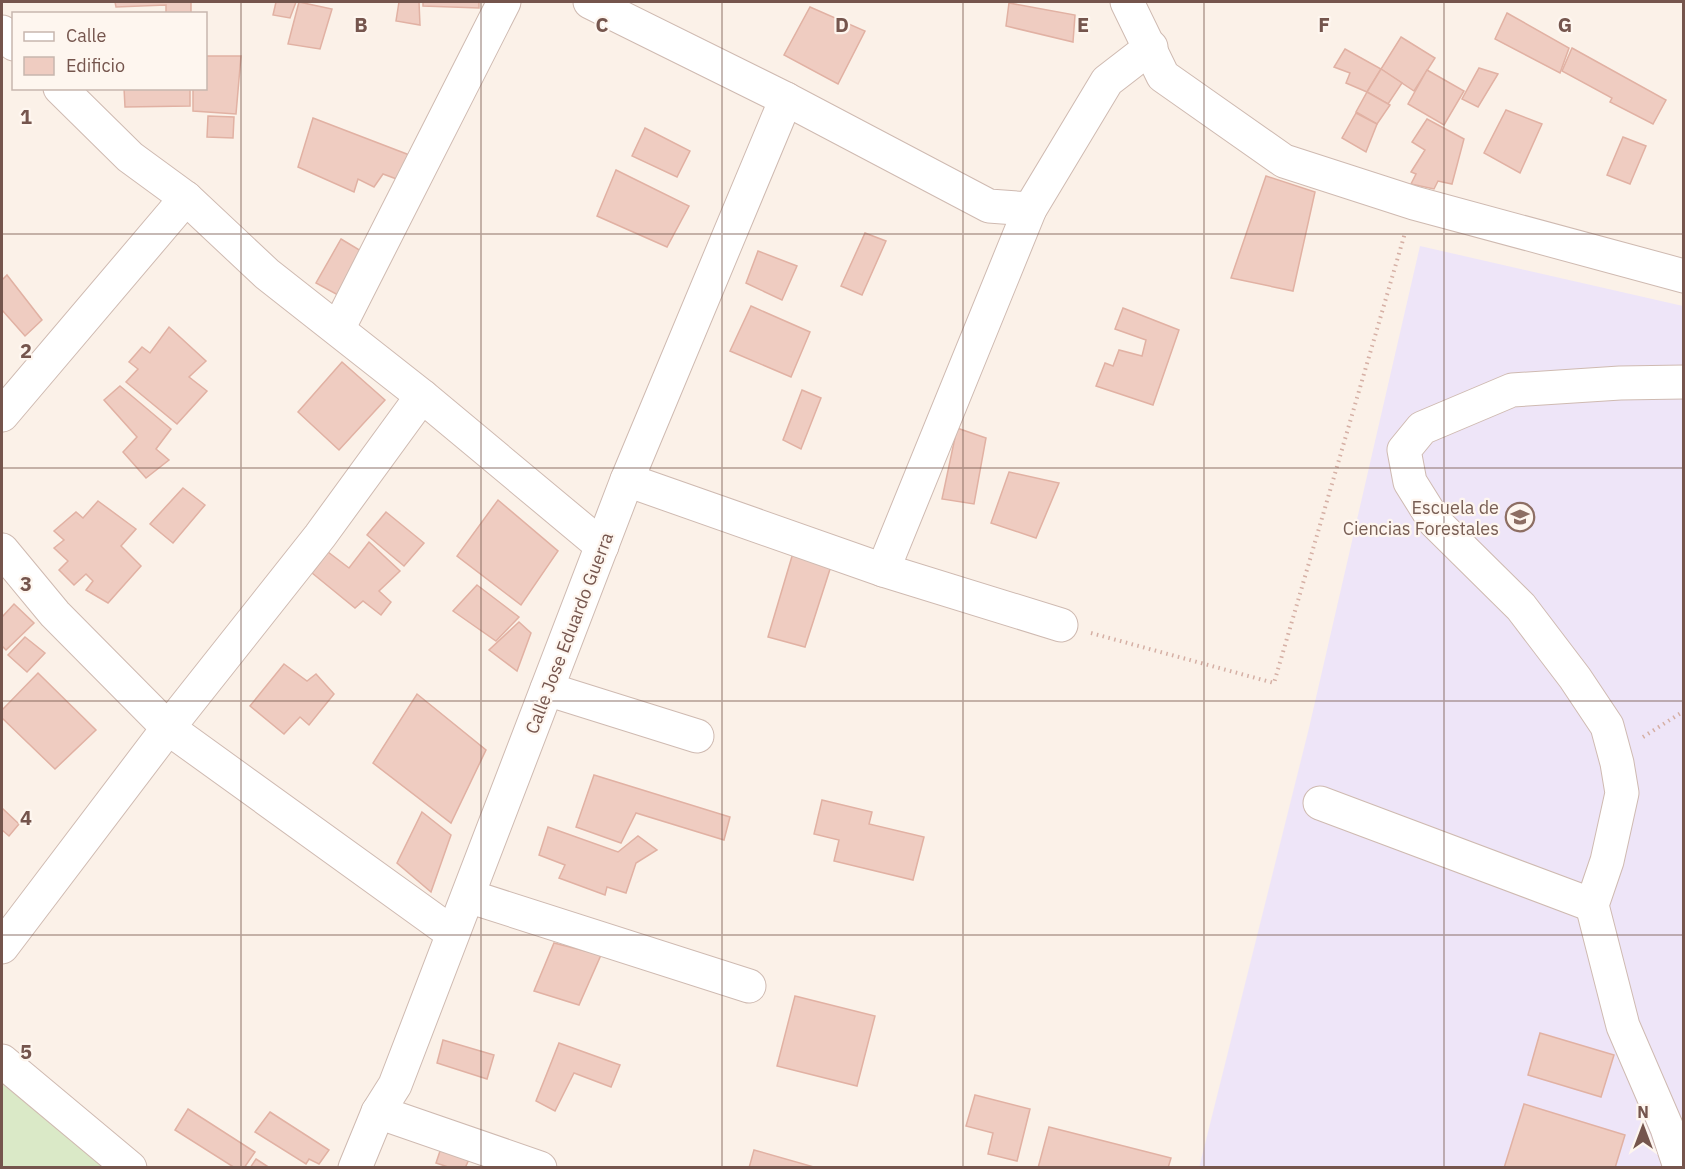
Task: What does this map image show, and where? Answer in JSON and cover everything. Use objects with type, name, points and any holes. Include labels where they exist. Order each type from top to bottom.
[{"type":"street","points":[[338,329],[504,2]]},
{"type":"street","points":[[590,2],[786,99],[988,206],[1030,209]]},
{"type":"street","points":[[1127,2],[1151,47],[1163,76],[1284,161],[1414,203],[1681,268]]},
{"type":"street","points":[[884,570],[1030,209],[1107,81],[1151,47]]},
{"type":"street","points":[[62,90],[130,157],[186,198],[267,274],[422,396],[602,546]]},
{"type":"street","name":"Calle Jose Eduardo Guerra","points":[[355,1167],[378,1112],[395,1085],[627,480],[786,99]]},
{"type":"street","points":[[2,416],[186,198]]},
{"type":"street","points":[[1678,1167],[1667,1128],[1623,1026],[1592,904],[1606,861],[1622,793],[1607,726],[1521,608],[1435,522],[1410,482],[1404,450],[1422,428],[1512,390],[1620,382],[1683,382]]},
{"type":"street","points":[[2,947],[168,728],[320,536],[422,396]]},
{"type":"street","points":[[627,480],[884,570],[1061,625]]},
{"type":"street","points":[[2,550],[55,614],[168,728],[452,933]]},
{"type":"street","points":[[547,689],[698,736]]},
{"type":"street","points":[[1320,803],[1592,904]]},
{"type":"street","points":[[468,896],[749,986]]},
{"type":"street","points":[[2,1061],[130,1167]]},
{"type":"street","points":[[378,1112],[540,1167]]},
{"type":"path","points":[[1061,625],[1274,683],[1414,203]]},
{"type":"path","points":[[1617,763],[1633,744],[1683,711]]},
{"type":"shaded area","name":"Escuela de Ciencias Forestales","points":[[1420,246],[1683,306],[1683,1167],[1199,1168],[1309,728]]},
{"type":"green space","points":[[2,1084],[108,1167],[2,1167]]},
{"type":"building","points":[[115,2],[191,2],[191,12],[166,12],[166,5],[116,7]]},
{"type":"building","points":[[276,2],[296,2],[290,18],[273,15]]},
{"type":"building","points":[[299,2],[332,9],[320,49],[288,44]]},
{"type":"building","points":[[399,2],[419,2],[420,25],[396,21]]},
{"type":"building","points":[[423,2],[479,2],[479,8],[423,6]]},
{"type":"building","points":[[1009,3],[1075,15],[1073,42],[1006,26]]},
{"type":"building","points":[[810,7],[865,31],[838,84],[784,55]]},
{"type":"building","points":[[1507,13],[1569,48],[1560,73],[1495,39]]},
{"type":"building","points":[[1401,37],[1435,58],[1414,91],[1381,69]]},
{"type":"building","points":[[1572,48],[1666,100],[1653,124],[1610,102],[1612,98],[1562,71]]},
{"type":"building","points":[[1345,49],[1381,69],[1367,92],[1346,83],[1350,73],[1334,67]]},
{"type":"building","points":[[207,56],[241,56],[236,114],[193,111],[193,90],[207,90]]},
{"type":"building","points":[[1479,68],[1498,74],[1478,107],[1462,99]]},
{"type":"building","points":[[1381,69],[1402,83],[1388,104],[1367,92]]},
{"type":"building","points":[[1427,70],[1464,91],[1444,125],[1408,104]]},
{"type":"building","points":[[124,90],[190,90],[190,106],[125,107]]},
{"type":"building","points":[[1367,92],[1390,105],[1377,124],[1356,112]]},
{"type":"building","points":[[1506,110],[1542,124],[1520,173],[1484,153]]},
{"type":"building","points":[[1356,113],[1377,124],[1366,152],[1342,138]]},
{"type":"building","points":[[208,116],[234,117],[233,138],[207,137]]},
{"type":"building","points":[[313,118],[412,156],[402,181],[383,174],[374,187],[358,179],[354,192],[298,167]]},
{"type":"building","points":[[1427,119],[1464,139],[1452,184],[1438,181],[1434,189],[1411,184],[1416,174],[1411,172],[1425,150],[1412,142]]},
{"type":"building","points":[[645,128],[690,151],[677,177],[632,156]]},
{"type":"building","points":[[1623,137],[1646,146],[1630,184],[1607,175]]},
{"type":"building","points":[[616,170],[689,206],[667,247],[597,216]]},
{"type":"building","points":[[1266,176],[1315,192],[1293,291],[1231,278]]},
{"type":"building","points":[[865,233],[886,241],[862,295],[841,286]]},
{"type":"building","points":[[341,239],[371,257],[347,300],[316,283]]},
{"type":"building","points":[[758,251],[797,266],[782,300],[746,283]]},
{"type":"building","points":[[7,275],[42,320],[25,336],[2,310],[2,280]]},
{"type":"building","points":[[751,306],[810,332],[791,377],[730,351]]},
{"type":"building","points":[[1123,308],[1179,330],[1153,405],[1096,386],[1105,363],[1113,366],[1119,350],[1142,356],[1146,340],[1115,329]]},
{"type":"building","points":[[169,327],[206,361],[189,377],[207,391],[177,424],[126,382],[138,369],[129,362],[142,347],[150,353]]},
{"type":"building","points":[[342,362],[385,400],[339,450],[298,412]]},
{"type":"building","points":[[120,386],[171,429],[156,449],[169,460],[146,478],[123,452],[137,437],[104,400]]},
{"type":"building","points":[[802,390],[821,398],[801,449],[783,440]]},
{"type":"building","points":[[957,428],[986,438],[974,504],[942,499]]},
{"type":"building","points":[[1009,472],[1059,483],[1036,538],[991,523]]},
{"type":"building","points":[[183,488],[205,505],[173,543],[150,524]]},
{"type":"building","points":[[498,500],[558,551],[521,605],[457,556]]},
{"type":"building","points":[[98,501],[136,529],[121,546],[141,566],[108,603],[86,590],[93,581],[86,574],[74,585],[59,570],[68,561],[54,548],[64,540],[54,531],[76,512],[83,518]]},
{"type":"building","points":[[386,512],[424,543],[404,566],[367,535]]},
{"type":"building","points":[[369,542],[400,571],[379,591],[391,602],[381,615],[363,601],[355,608],[312,573],[328,552],[349,568]]},
{"type":"building","points":[[793,553],[832,563],[805,647],[768,637]]},
{"type":"building","points":[[477,585],[519,617],[496,641],[453,611]]},
{"type":"building","points":[[14,604],[34,623],[6,650],[2,646],[2,617]]},
{"type":"building","points":[[519,622],[531,633],[517,671],[489,650]]},
{"type":"building","points":[[25,637],[45,653],[27,672],[8,655]]},
{"type":"building","points":[[284,664],[307,681],[316,674],[334,694],[309,725],[300,717],[284,734],[250,706]]},
{"type":"building","points":[[38,673],[96,730],[55,769],[2,718],[2,710]]},
{"type":"building","points":[[417,694],[486,750],[451,823],[373,763]]},
{"type":"building","points":[[594,775],[730,817],[724,840],[636,813],[621,843],[576,827]]},
{"type":"building","points":[[822,800],[872,812],[869,824],[924,837],[913,880],[834,861],[839,840],[814,834]]},
{"type":"building","points":[[2,808],[19,824],[9,836],[2,830]]},
{"type":"building","points":[[422,812],[451,835],[431,892],[397,863]]},
{"type":"building","points":[[548,827],[618,852],[638,836],[657,850],[636,863],[626,893],[607,887],[605,895],[559,878],[565,865],[539,855]]},
{"type":"building","points":[[554,943],[601,955],[579,1005],[534,991]]},
{"type":"building","points":[[795,996],[875,1016],[857,1086],[777,1066]]},
{"type":"building","points":[[1540,1033],[1614,1055],[1601,1097],[1528,1075]]},
{"type":"building","points":[[443,1040],[494,1055],[487,1079],[437,1063]]},
{"type":"building","points":[[559,1043],[620,1065],[611,1087],[574,1073],[555,1111],[536,1101]]},
{"type":"building","points":[[975,1095],[1030,1109],[1017,1161],[988,1154],[993,1133],[966,1126]]},
{"type":"building","points":[[1524,1104],[1625,1135],[1615,1168],[1504,1168]]},
{"type":"building","points":[[188,1109],[255,1152],[244,1168],[235,1168],[175,1130]]},
{"type":"building","points":[[270,1112],[329,1150],[319,1164],[309,1159],[306,1164],[255,1132]]},
{"type":"building","points":[[1049,1127],[1171,1158],[1168,1168],[1038,1168]]},
{"type":"building","points":[[443,1142],[472,1153],[465,1168],[451,1168],[436,1163]]},
{"type":"building","points":[[754,1150],[814,1167],[814,1168],[749,1168]]},
{"type":"building","points":[[256,1159],[270,1168],[250,1168]]},
{"type":"place","name":"Escuela de Ciencias Forestales","points":[[1520,517]]}]
